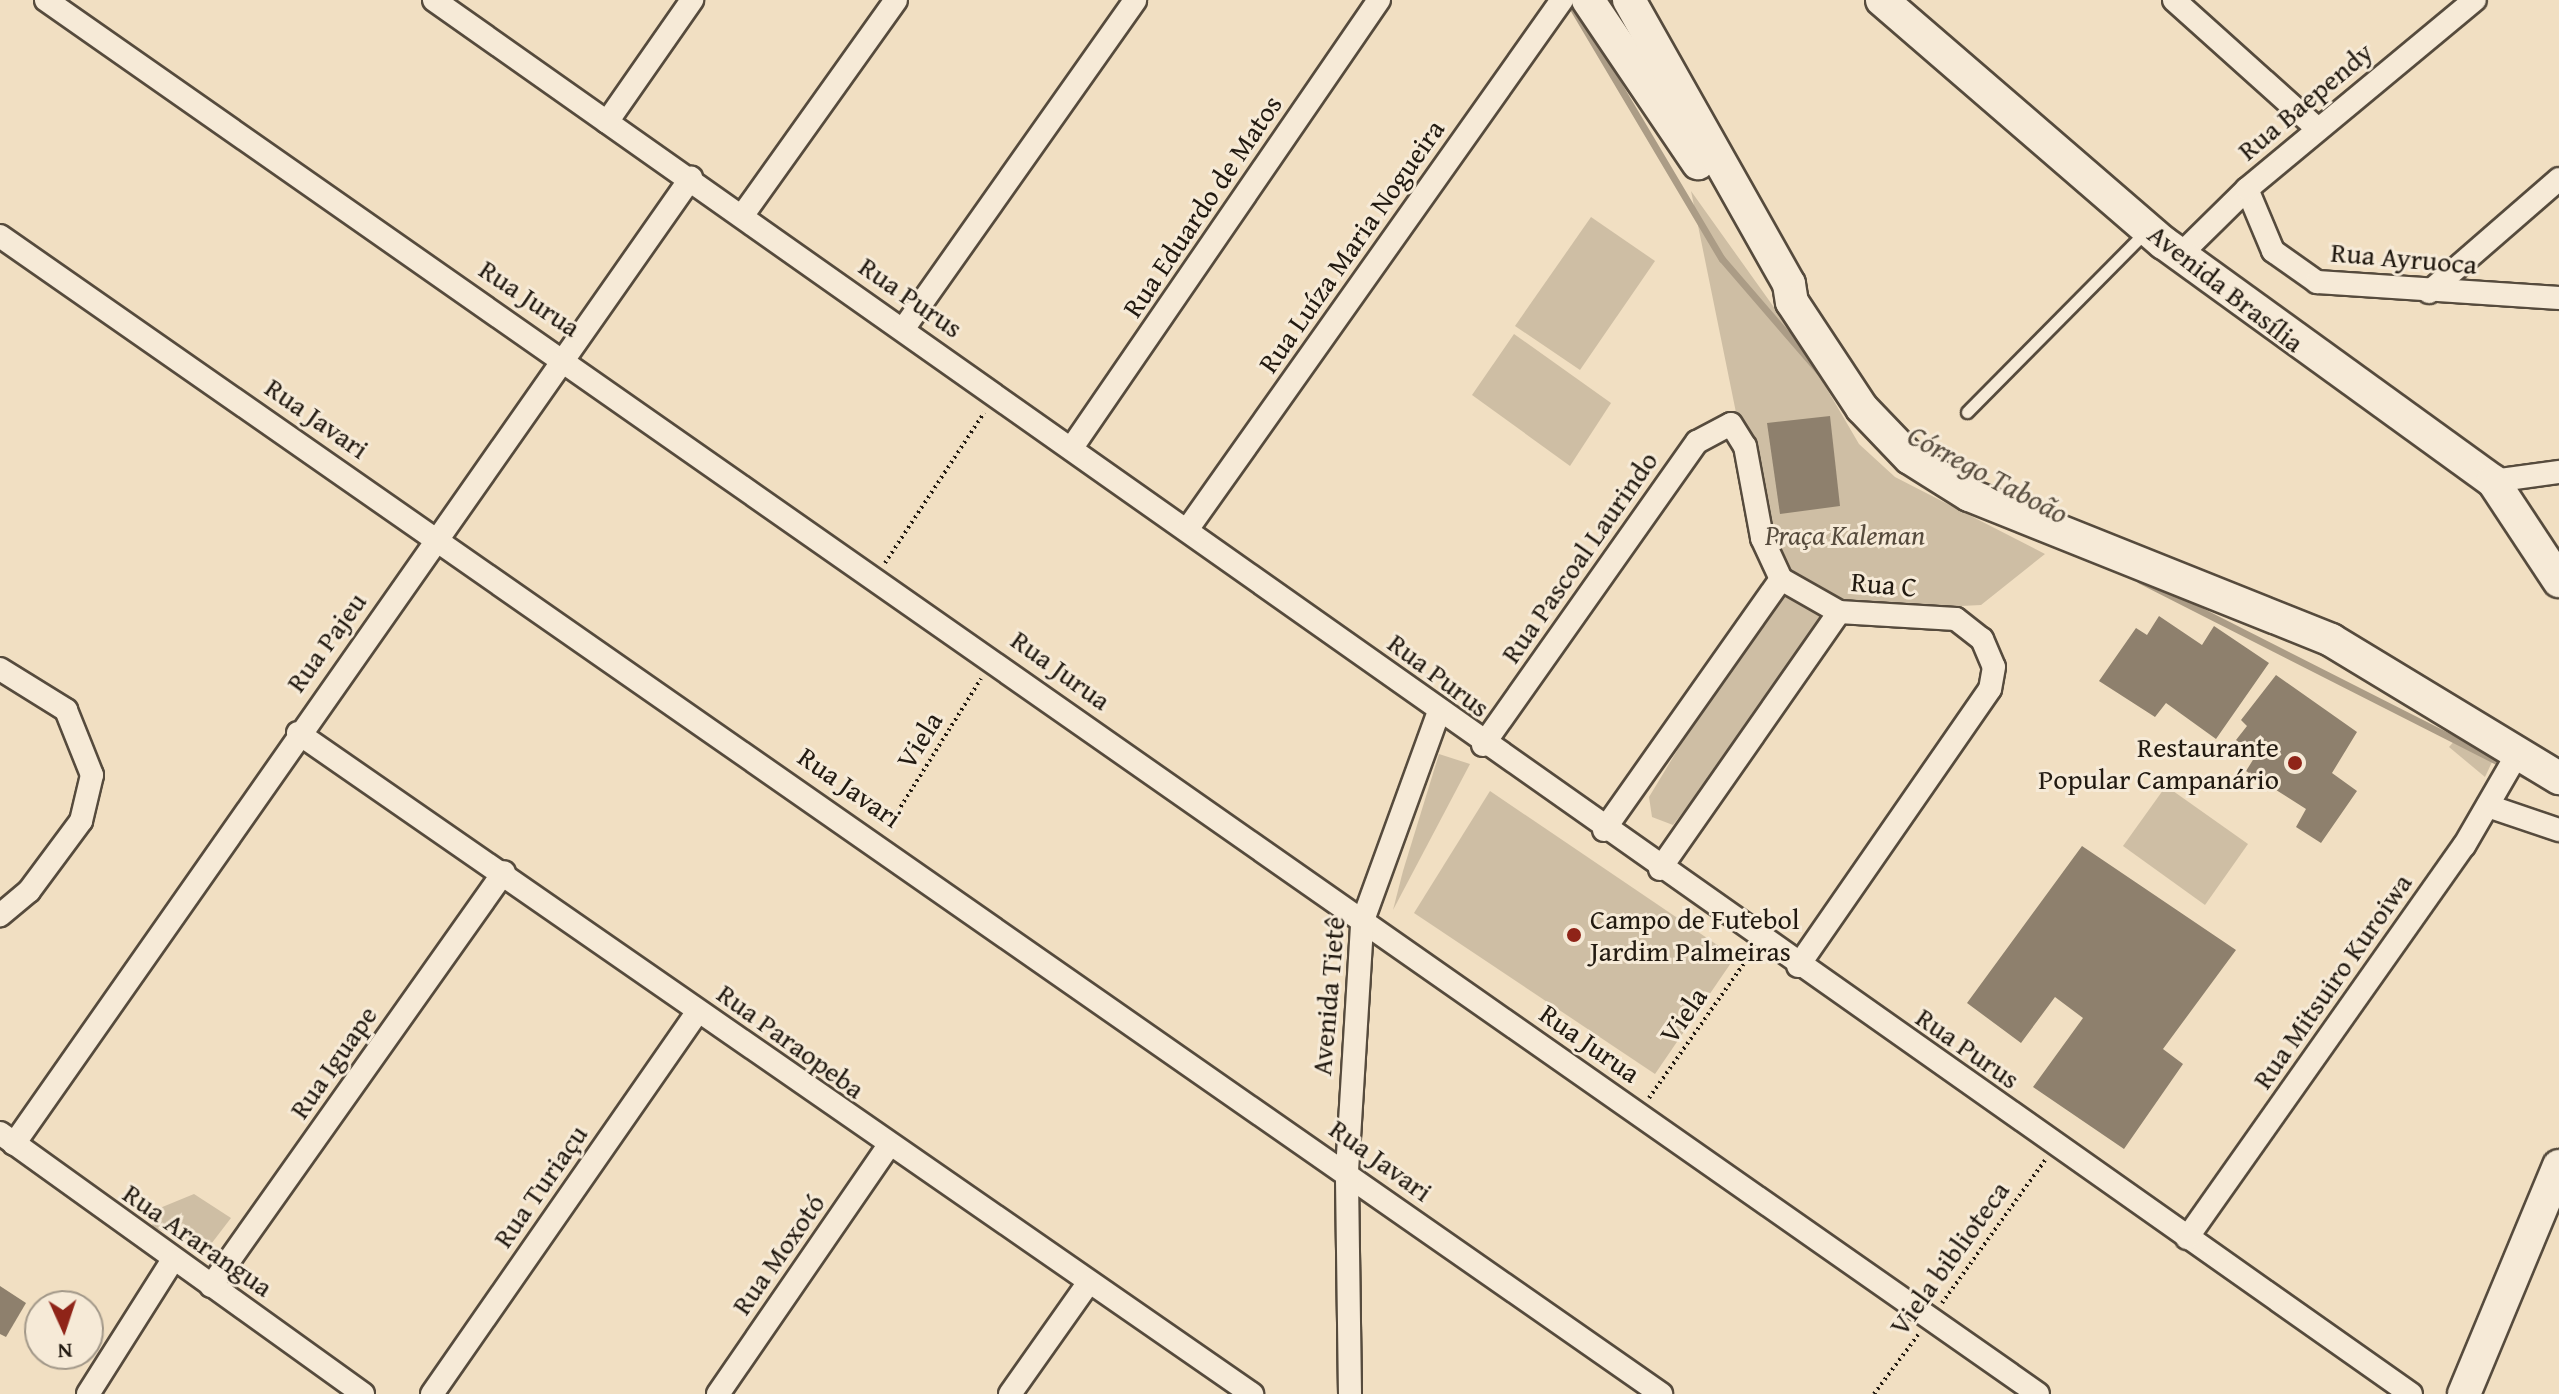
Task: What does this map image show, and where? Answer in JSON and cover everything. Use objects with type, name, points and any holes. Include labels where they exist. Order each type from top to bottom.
[{"type":"street","name":"Rua Jurua","points":[[46,0],[569,360],[994,658],[1362,923],[2038,1394]]},
{"type":"street","points":[[607,122],[692,0]]},
{"type":"street","points":[[742,216],[896,0]]},
{"type":"street","points":[[904,328],[1135,0]]},
{"type":"street","name":"Rua Eduardo de Matos","points":[[1073,446],[1379,0]]},
{"type":"street","name":"Rua Luíza Maria Nogueira","points":[[1189,527],[1562,0]]},
{"type":"street","points":[[1588,0],[1775,289],[1792,302],[1862,408],[1933,473],[1969,495],[2331,640],[2559,778]]},
{"type":"street","points":[[1629,0],[1789,284],[1792,302]]},
{"type":"street","name":"Avenida Brasília","points":[[1882,0],[2180,255],[2493,481],[2559,581]]},
{"type":"street","points":[[2174,0],[2318,129]]},
{"type":"street","name":"Rua Baependy","points":[[2180,255],[2247,189],[2318,129],[2449,8],[2475,0]]},
{"type":"street","name":"Rua Purus","points":[[445,3],[607,122],[1189,527],[1483,745],[2411,1394]]},
{"type":"street","name":"Rua Pajeu","points":[[7,1138],[569,360],[691,178]]},
{"type":"street","points":[[2429,292],[2559,179]]},
{"type":"street","name":"Rua Ayruoca","points":[[2247,189],[2273,251],[2297,272],[2352,288],[2559,298]]},
{"type":"street","name":"Rua Javari","points":[[0,236],[878,843],[1661,1394]]},
{"type":"street","name":"Rua Pascoal Laurindo","points":[[1483,745],[1697,442],[1731,424],[1745,446],[1762,538],[1781,579]]},
{"type":"street","points":[[2493,481],[2559,472]]},
{"type":"street","points":[[1604,830],[1781,579]]},
{"type":"street","name":"Rua C","points":[[1781,579],[1839,612],[1956,619],[1982,639],[1994,667],[1990,689],[1798,966]]},
{"type":"street","points":[[1660,869],[1839,612]]},
{"type":"street","points":[[0,669],[66,710],[92,775],[81,821],[29,891],[0,915]]},
{"type":"street","name":"Avenida Tietê","points":[[1350,1394],[1347,1171],[1362,923],[1439,712]]},
{"type":"street","name":"Rua Paraopeba","points":[[298,733],[504,872],[888,1147],[1252,1394]]},
{"type":"street","name":"Rua Mitsuiro Kuroiwa","points":[[2187,1238],[2488,806],[2518,753]]},
{"type":"street","points":[[2488,806],[2559,830]]},
{"type":"street","name":"Rua Iguape","points":[[211,1286],[504,872]]},
{"type":"street","name":"Rua Turiaçu","points":[[432,1394],[698,1011]]},
{"type":"street","name":"Rua Ararangua","points":[[7,1138],[172,1261],[363,1394]]},
{"type":"street","name":"Rua Moxotó","points":[[718,1394],[888,1147]]},
{"type":"street","points":[[2464,1394],[2559,1166]]},
{"type":"street","points":[[88,1394],[172,1261]]},
{"type":"street","points":[[1010,1394],[1089,1282]]},
{"type":"lane","points":[[1967,412],[2149,229]]},
{"type":"path","points":[[876,576],[996,395]]},
{"type":"path","name":"Viela","points":[[878,843],[994,658]]},
{"type":"path","name":"Viela","points":[[1638,1113],[1761,940]]},
{"type":"path","name":"Viela biblioteca","points":[[1874,1394],[2055,1146]]},
{"type":"green space","name":"Praça Kaleman","points":[[1691,191],[1803,348],[1859,444],[1895,477],[2045,554],[1981,605],[1839,612],[1673,825],[1652,817],[1649,797],[1781,579],[1757,516]]},
{"type":"green space","points":[[1591,217],[1655,261],[1580,370],[1515,326]]},
{"type":"green space","points":[[1514,334],[1611,403],[1570,466],[1472,395]]},
{"type":"green space","points":[[2458,737],[2493,760],[2485,777],[2449,747]]},
{"type":"green space","points":[[1439,754],[1470,764],[1393,910],[1403,871]]},
{"type":"green space","points":[[2166,786],[2248,844],[2205,905],[2123,846]]},
{"type":"green space","name":"Campo de Futebol Jardim Palmeiras","points":[[1490,791],[1735,957],[1655,1074],[1414,913]]},
{"type":"green space","points":[[194,1194],[231,1218],[208,1248],[152,1227],[155,1210]]},
{"type":"building","points":[[1830,416],[1840,506],[1780,514],[1767,423]]},
{"type":"building","points":[[2159,616],[2202,645],[2214,626],[2269,663],[2216,739],[2166,703],[2155,717],[2099,681],[2136,628],[2147,635]]},
{"type":"building","name":"Restaurante Popular Campanário","points":[[2276,675],[2357,732],[2332,773],[2357,791],[2321,843],[2296,827],[2306,809],[2246,771],[2256,755],[2236,740],[2247,726],[2241,720]]},
{"type":"building","points":[[2082,846],[2236,950],[2163,1049],[2183,1064],[2124,1149],[2033,1087],[2083,1018],[2055,997],[2021,1043],[1967,1003]]},
{"type":"building","points":[[0,1286],[24,1302],[24,1306],[6,1337],[0,1334]]},
{"type":"waterway","name":"Córrego Taboão","points":[[1568,0],[1722,259],[1822,375]]},
{"type":"waterway","name":"Córrego Taboão","points":[[2140,580],[2529,777]]},
{"type":"place","name":"Restaurante Popular Campanário","points":[[2295,763]]},
{"type":"place","name":"Campo de Futebol Jardim Palmeiras","points":[[1574,935]]}]
